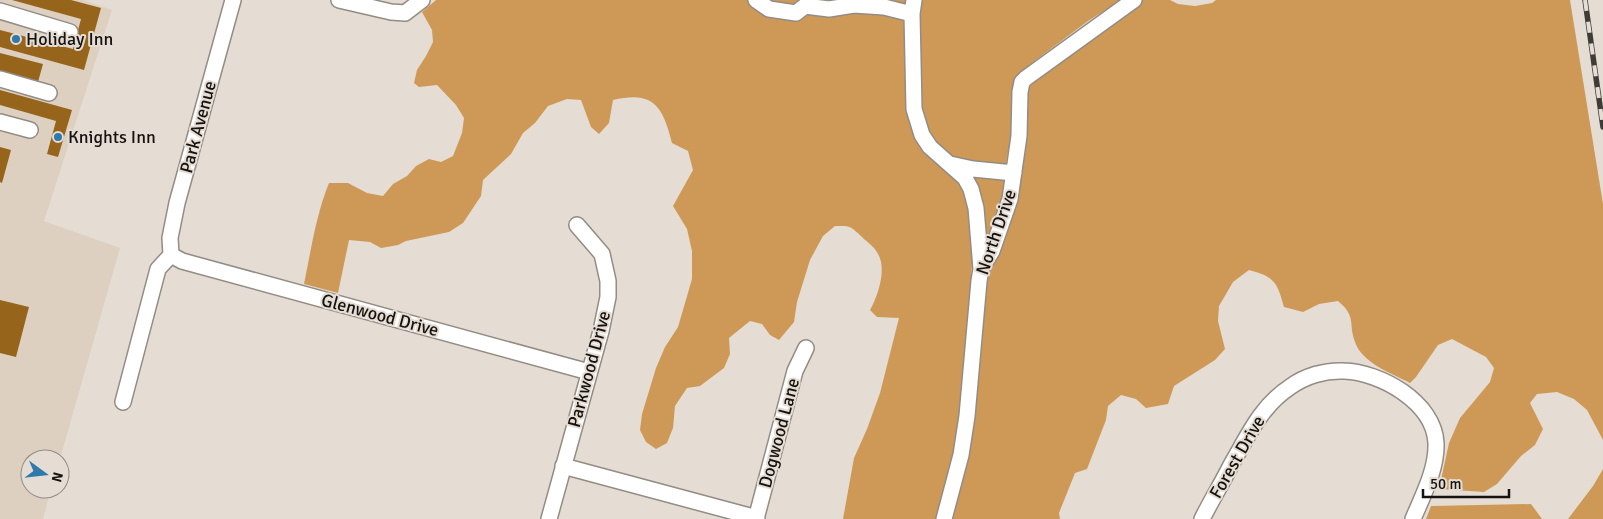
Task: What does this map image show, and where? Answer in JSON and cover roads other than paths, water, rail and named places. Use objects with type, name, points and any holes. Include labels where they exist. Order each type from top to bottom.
[{"type":"street","name":"Park Avenue","points":[[171,255],[170,238],[177,203],[232,0]]},
{"type":"street","points":[[339,0],[391,12],[405,13],[422,0]]},
{"type":"street","points":[[756,0],[770,9],[796,13],[807,3],[829,9],[854,5],[869,0]]},
{"type":"street","name":"North Drive","points":[[944,519],[961,454],[966,426],[981,269],[992,251],[1010,199],[1019,136],[1022,82],[1134,0]]},
{"type":"street","points":[[854,5],[913,7],[914,109],[919,126],[930,147],[965,178],[971,189],[976,208],[981,269]]},
{"type":"street","points":[[0,12],[70,32]]},
{"type":"street","points":[[0,79],[49,93]]},
{"type":"street","points":[[0,122],[30,130]]},
{"type":"street","points":[[948,163],[973,169],[1014,173]]},
{"type":"street","name":"Parkwood Drive","points":[[549,519],[608,297],[608,281],[602,254],[577,225]]},
{"type":"street","name":"Glenwood Drive","points":[[171,255],[182,261],[589,372]]},
{"type":"street","points":[[122,402],[158,269],[171,255]]},
{"type":"street","name":"Dogwood Lane","points":[[756,518],[795,371],[806,348]]},
{"type":"street","name":"Forest Drive","points":[[1202,519],[1256,420],[1272,401],[1300,381],[1318,374],[1331,372],[1357,372],[1369,375],[1404,392],[1421,408],[1430,423],[1436,441],[1435,459],[1414,519]]},
{"type":"street","points":[[563,466],[756,518]]},
{"type":"railway","points":[[1585,0],[1603,127]]},
{"type":"place","name":"Holiday Inn","points":[[16,39]]},
{"type":"place","name":"Knights Inn","points":[[58,137]]}]
